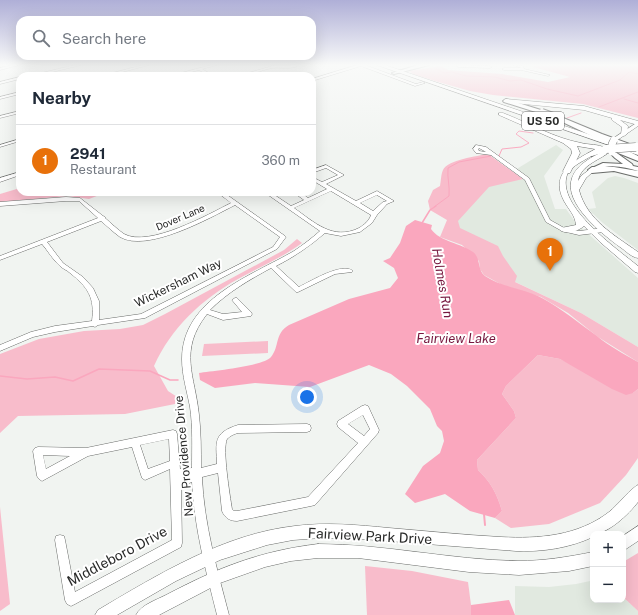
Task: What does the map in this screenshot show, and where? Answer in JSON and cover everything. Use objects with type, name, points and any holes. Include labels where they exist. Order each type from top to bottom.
[{"type":"highway","name":"US 50","points":[[454,94],[621,152]]},
{"type":"highway","points":[[459,94],[482,100]]},
{"type":"highway","name":"US 50","points":[[461,94],[482,100],[608,148]]},
{"type":"highway","points":[[473,94],[506,101],[542,112],[599,136],[638,149]]},
{"type":"highway","points":[[457,95],[564,141],[582,146],[638,149]]},
{"type":"highway","points":[[506,101],[578,107],[638,125]]},
{"type":"highway","points":[[608,148],[552,120],[547,115],[552,110],[565,108],[608,115],[623,124],[625,128],[624,134]]},
{"type":"highway","points":[[564,141],[571,146],[576,153],[567,171]]},
{"type":"highway","points":[[592,154],[608,148]]},
{"type":"highway","points":[[621,152],[638,158]]},
{"type":"highway","points":[[592,170],[614,168],[637,170]]},
{"type":"main road","points":[[638,125],[614,140],[608,148],[579,171],[575,178],[575,190],[578,200],[585,213],[604,230],[638,256]]},
{"type":"main road","points":[[622,142],[638,125]]},
{"type":"main road","points":[[608,148],[617,157],[637,170]]},
{"type":"main road","points":[[592,154],[567,171],[563,178],[563,190],[566,201],[594,232],[638,270]]},
{"type":"main road","points":[[575,190],[583,177],[592,170]]},
{"type":"main road","points":[[564,230],[574,229],[580,226],[579,217]]},
{"type":"main road","name":"Fairview Park Drive","points":[[103,615],[160,582],[210,557],[271,537],[316,531],[340,531],[507,544],[546,543],[579,536],[607,522],[623,509],[638,491]]},
{"type":"main road","points":[[626,542],[638,534]]},
{"type":"main road","name":"Fairview Park Drive","points":[[144,615],[214,577],[234,569],[277,556],[318,551],[346,550],[420,559],[518,568],[559,567],[590,560]]},
{"type":"street","points":[[0,98],[16,94]]},
{"type":"street","points":[[0,117],[16,113]]},
{"type":"street","points":[[0,146],[16,141]]},
{"type":"street","points":[[493,154],[527,178],[545,218],[548,221],[564,230],[579,233],[604,230]]},
{"type":"street","points":[[316,170],[326,166],[342,174],[322,184]]},
{"type":"street","points":[[0,180],[16,174]]},
{"type":"street","points":[[316,180],[374,214]]},
{"type":"street","points":[[290,208],[332,189]]},
{"type":"street","points":[[273,196],[324,231],[342,235],[364,227],[373,218],[374,214],[386,203],[391,201],[377,193],[356,203]]},
{"type":"street","name":"Wickersham Way","points":[[0,348],[31,335],[55,329],[142,316],[275,248],[283,237],[226,196]]},
{"type":"street","points":[[302,196],[308,200]]},
{"type":"street","name":"Dover Lane","points":[[0,204],[66,199],[80,200],[123,236],[130,239],[144,240],[163,236],[236,203]]},
{"type":"street","points":[[0,258],[103,218]]},
{"type":"street","name":"New Providence Drive","points":[[223,615],[201,519],[197,473],[196,420],[188,376],[186,352],[191,333],[205,311],[226,291],[303,249],[324,231]]},
{"type":"street","points":[[44,242],[61,264],[74,272],[91,290],[96,301],[97,311],[95,324]]},
{"type":"street","points":[[272,266],[298,290],[334,272],[350,271]]},
{"type":"street","points":[[205,311],[223,317],[248,314],[235,300]]},
{"type":"street","points":[[307,428],[238,429],[232,430],[226,434],[222,439],[222,468],[227,511],[232,516],[311,501],[364,442]]},
{"type":"street","points":[[86,452],[42,476],[38,451],[86,452],[173,434],[176,478],[187,480],[197,473],[222,468]]},
{"type":"street","points":[[136,442],[145,475],[175,463]]},
{"type":"street","name":"Middleboro Drive","points":[[60,540],[71,600],[177,543],[176,478]]},
{"type":"shaded area","points":[[486,94],[638,94],[638,118],[583,104]]},
{"type":"shaded area","points":[[556,145],[563,150],[544,176],[555,209],[566,209],[576,223],[638,278],[638,347],[581,313],[494,272],[480,248],[445,235],[453,216],[446,212]]},
{"type":"shaded area","points":[[488,154],[523,179],[489,187],[458,221],[460,228],[498,246],[517,276],[515,282],[581,313],[638,347],[638,362],[598,337],[568,313],[541,297],[502,285],[484,275],[480,269],[479,261],[462,245],[440,237],[447,220],[430,210],[428,201],[433,190],[440,186],[443,170],[456,161]]},
{"type":"shaded area","points":[[615,176],[638,183],[638,250],[603,223],[588,209],[596,208],[592,192],[608,178]]},
{"type":"shaded area","points":[[16,189],[16,196],[68,196],[0,202],[0,194]]},
{"type":"shaded area","points":[[68,196],[97,196],[89,199]]},
{"type":"shaded area","points":[[297,239],[302,243],[278,258],[238,279],[200,305],[169,339],[154,366],[168,391],[185,402],[125,414],[18,416],[0,433],[0,354],[39,339],[84,331],[120,329],[143,325],[284,250]]},
{"type":"shaded area","points":[[268,341],[268,353],[202,356],[204,344]]},
{"type":"shaded area","points":[[538,355],[560,359],[633,393],[638,389],[638,458],[626,475],[600,503],[549,524],[511,528],[495,518],[502,511],[493,489],[487,479],[478,470],[477,460],[516,418],[514,411],[502,394],[506,386]]},
{"type":"shaded area","points":[[0,507],[10,604],[0,611]]},
{"type":"shaded area","points":[[638,553],[638,611],[626,600],[626,560]]},
{"type":"shaded area","points":[[365,566],[412,571],[468,582],[471,615],[367,615]]},
{"type":"shaded area","points":[[590,581],[590,603],[626,603],[626,600],[638,611],[638,615],[515,615],[515,586],[549,587]]},
{"type":"water","name":"Fairview Lake","points":[[415,220],[432,225],[431,229],[440,237],[463,246],[473,252],[477,257],[481,271],[485,276],[499,283],[542,298],[563,311],[606,343],[638,362],[638,389],[633,393],[626,395],[612,389],[560,359],[538,355],[506,386],[502,394],[514,411],[516,418],[477,460],[478,470],[487,479],[493,489],[502,511],[495,518],[470,511],[445,494],[415,503],[405,494],[423,466],[440,453],[444,441],[442,431],[437,426],[430,409],[407,386],[391,374],[369,365],[310,387],[255,383],[215,388],[200,380],[199,373],[238,368],[266,360],[274,353],[281,332],[289,325],[349,299],[390,288],[398,278],[394,268],[383,261],[390,258],[400,243],[406,226]]},
{"type":"water","points":[[509,600],[515,615],[471,615],[471,605]]},
{"type":"waterway","points":[[568,94],[578,96],[584,94]]},
{"type":"waterway","name":"Holmes Run","points":[[599,107],[634,94]]},
{"type":"waterway","points":[[624,99],[638,103]]},
{"type":"waterway","name":"Holmes Run","points":[[567,118],[581,113]]},
{"type":"waterway","name":"Holmes Run","points":[[499,156],[502,149],[521,147],[529,143],[516,134],[519,131],[533,133]]},
{"type":"waterway","name":"Holmes Run","points":[[434,207],[449,196],[448,168],[459,162],[491,156]]},
{"type":"waterway","name":"Holmes Run","points":[[422,223],[430,210],[436,206]]},
{"type":"waterway","points":[[0,376],[27,379],[55,377],[73,381],[99,369],[150,371],[170,380],[178,380]]},
{"type":"waterway","name":"Holmes Run","points":[[484,514],[485,525]]},
{"type":"place","name":"2941","points":[[550,271]]}]
